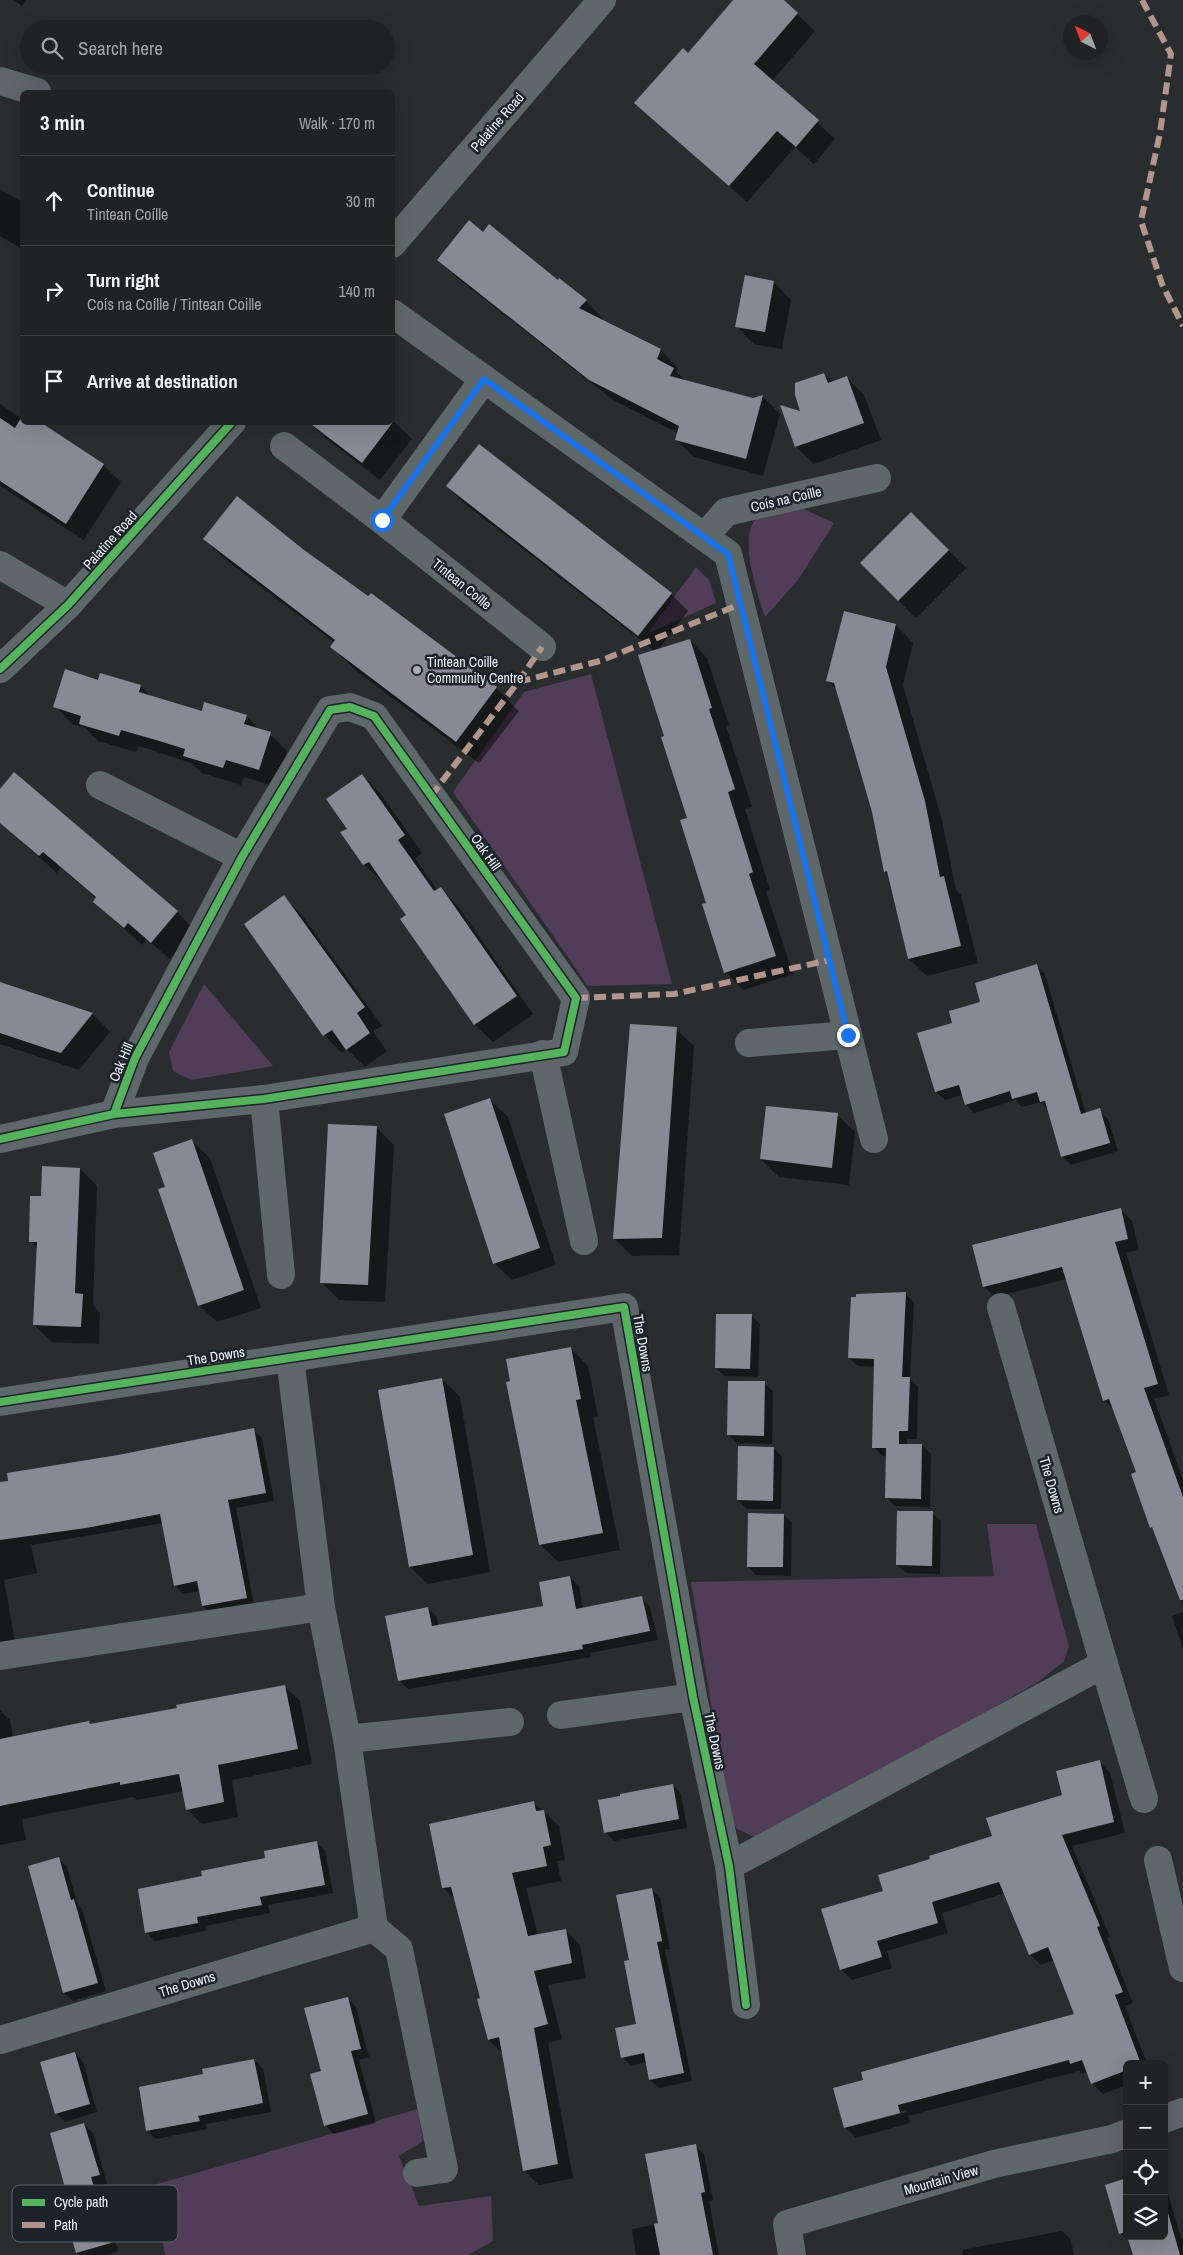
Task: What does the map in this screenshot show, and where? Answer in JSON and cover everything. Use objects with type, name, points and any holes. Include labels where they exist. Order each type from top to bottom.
[{"type":"street","name":"Palatine Road","points":[[395,241],[602,0]]},
{"type":"street","points":[[0,81],[30,90]]},
{"type":"street","points":[[395,315],[728,554],[874,1139]]},
{"type":"street","points":[[382,520],[484,379]]},
{"type":"street","name":"Palatine Road","points":[[0,669],[68,605],[229,425]]},
{"type":"street","name":"Tintean Coílle","points":[[284,446],[382,520],[542,647]]},
{"type":"street","name":"Coís na Coílle","points":[[705,536],[726,512],[877,478]]},
{"type":"street","points":[[0,566],[68,605]]},
{"type":"street","name":"Oak Hill","points":[[0,1140],[114,1114],[264,1100],[564,1052],[576,998],[374,716],[350,707],[330,710],[242,857],[135,1058],[114,1114]]},
{"type":"street","points":[[100,785],[242,857]]},
{"type":"street","points":[[749,1043],[848,1035]]},
{"type":"street","points":[[543,1054],[584,1241]]},
{"type":"street","points":[[264,1100],[282,1275]]},
{"type":"street","name":"The Downs","points":[[0,1402],[624,1307],[693,1697],[729,1866],[746,2005]]},
{"type":"street","name":"The Downs","points":[[1001,1307],[1144,1799]]},
{"type":"street","points":[[290,1358],[321,1607],[346,1739],[374,1928],[399,1949],[444,2169],[417,2173]]},
{"type":"street","points":[[0,1656],[321,1607]]},
{"type":"street","points":[[729,1866],[1104,1664]]},
{"type":"street","name":"The Downs","points":[[560,1715],[693,1697]]},
{"type":"street","points":[[346,1739],[510,1722]]},
{"type":"street","points":[[1158,1860],[1183,1968]]},
{"type":"street","name":"The Downs","points":[[0,2040],[374,1928]]},
{"type":"street","points":[[1168,2118],[1183,2112]]},
{"type":"street","name":"Mountain View","points":[[792,2255],[787,2224],[994,2164],[1112,2139],[1123,2135]]},
{"type":"shaded area","points":[[795,505],[834,523],[798,580],[765,617],[751,567],[749,539],[751,528],[756,519],[765,512],[779,507]]},
{"type":"shaded area","points":[[696,567],[709,580],[716,603],[647,634]]},
{"type":"shaded area","points":[[591,674],[672,984],[588,986],[453,792],[524,692]]},
{"type":"shaded area","points":[[204,984],[273,1066],[191,1080],[173,1071],[169,1052]]},
{"type":"shaded area","points":[[987,1524],[1036,1524],[1069,1647],[1064,1661],[1037,1683],[759,1839],[737,1829],[729,1814],[691,1582],[994,1576]]},
{"type":"shaded area","points":[[418,2109],[423,2141],[399,2156],[419,2206],[491,2196],[493,2241],[468,2255],[165,2255],[163,2242],[178,2242],[178,2185],[154,2185]]},
{"type":"building","points":[[733,0],[784,0],[798,13],[754,64],[819,120],[796,147],[777,131],[729,186],[634,103],[683,48],[688,53]]},
{"type":"building","points":[[469,220],[483,232],[489,224],[558,280],[559,278],[587,300],[579,308],[661,349],[657,359],[674,368],[670,376],[753,398],[763,395],[746,459],[675,440],[679,426],[589,380],[437,260]]},
{"type":"building","points":[[745,275],[774,281],[765,332],[735,327]]},
{"type":"building","points":[[824,373],[828,383],[847,376],[864,423],[795,447],[780,405],[800,411],[795,395],[795,383]]},
{"type":"building","points":[[0,418],[15,428],[20,419],[20,425],[45,425],[104,464],[66,524],[0,481]]},
{"type":"building","points":[[312,425],[391,425],[362,463]]},
{"type":"building","points":[[479,444],[672,593],[638,636],[446,486]]},
{"type":"building","points":[[237,496],[304,550],[368,596],[371,593],[497,687],[456,742],[330,647],[335,640],[203,539]]},
{"type":"building","points":[[911,512],[949,550],[898,601],[860,563]]},
{"type":"building","points":[[844,611],[896,624],[886,667],[925,801],[940,877],[944,876],[961,946],[908,959],[887,871],[884,872],[872,812],[854,750],[834,683],[826,681]]},
{"type":"building","points":[[690,639],[712,708],[709,709],[735,789],[728,792],[753,872],[749,874],[776,956],[724,973],[702,904],[706,903],[680,820],[687,818],[661,737],[664,736],[638,655]]},
{"type":"building","points":[[65,669],[98,680],[100,673],[141,685],[139,692],[202,711],[204,702],[247,715],[244,724],[271,732],[259,770],[226,760],[223,768],[183,756],[185,749],[156,740],[121,730],[119,736],[79,724],[81,716],[53,707]]},
{"type":"building","points":[[14,772],[178,911],[151,943],[128,923],[124,928],[93,902],[96,897],[69,874],[43,852],[39,856],[0,823],[0,789]]},
{"type":"building","points":[[362,774],[405,835],[398,840],[434,891],[441,887],[517,996],[474,1025],[400,919],[406,915],[369,862],[363,865],[340,832],[347,829],[326,799]]},
{"type":"building","points":[[284,895],[365,1007],[357,1013],[370,1033],[346,1050],[332,1030],[323,1036],[244,924]]},
{"type":"building","points":[[1037,964],[1081,1114],[1100,1108],[1110,1143],[1061,1157],[1045,1101],[1040,1102],[1037,1092],[1012,1099],[1010,1091],[965,1105],[959,1085],[935,1092],[917,1033],[952,1023],[949,1011],[980,1002],[975,983]]},
{"type":"building","points":[[0,982],[93,1013],[61,1053],[0,1033]]},
{"type":"building","points":[[630,1024],[677,1027],[662,1238],[613,1239]]},
{"type":"building","points":[[490,1098],[540,1248],[493,1264],[444,1114]]},
{"type":"building","points":[[766,1106],[838,1113],[832,1168],[760,1159]]},
{"type":"building","points":[[328,1124],[377,1126],[368,1285],[320,1283]]},
{"type":"building","points":[[192,1139],[244,1290],[198,1306],[158,1189],[165,1187],[153,1153]]},
{"type":"building","points":[[42,1166],[80,1168],[75,1293],[83,1294],[81,1327],[33,1325],[37,1242],[29,1242],[30,1196],[41,1196]]},
{"type":"building","points":[[1121,1208],[1128,1239],[1115,1242],[1158,1384],[1144,1388],[1183,1497],[1183,1600],[1180,1600],[1152,1527],[1150,1528],[1131,1474],[1136,1472],[1109,1399],[1103,1401],[1062,1267],[983,1287],[972,1245]]},
{"type":"building","points":[[906,1292],[902,1377],[910,1377],[908,1431],[899,1431],[899,1444],[922,1444],[921,1499],[885,1498],[886,1448],[872,1448],[874,1359],[848,1358],[851,1297],[856,1297],[856,1294]]},
{"type":"building","points":[[716,1314],[752,1314],[750,1369],[715,1368]]},
{"type":"building","points":[[571,1347],[581,1399],[576,1400],[603,1533],[539,1545],[506,1382],[510,1381],[506,1359]]},
{"type":"building","points":[[442,1378],[473,1555],[409,1567],[378,1390]]},
{"type":"building","points":[[728,1381],[765,1381],[764,1436],[727,1435]]},
{"type":"building","points":[[254,1428],[266,1493],[228,1500],[247,1598],[202,1606],[197,1581],[174,1586],[160,1514],[86,1528],[0,1540],[0,1482],[8,1481],[7,1473],[118,1455]]},
{"type":"building","points":[[738,1446],[774,1447],[773,1501],[737,1500]]},
{"type":"building","points":[[897,1511],[933,1511],[932,1566],[896,1565]]},
{"type":"building","points":[[748,1513],[784,1514],[783,1567],[747,1567]]},
{"type":"building","points":[[570,1576],[576,1609],[642,1596],[650,1631],[582,1645],[583,1649],[398,1681],[385,1616],[428,1607],[432,1626],[543,1606],[539,1582]]},
{"type":"building","points":[[285,1685],[298,1749],[218,1765],[224,1802],[186,1810],[179,1774],[120,1785],[120,1782],[0,1806],[0,1739],[89,1721],[90,1724],[177,1708],[176,1705]]},
{"type":"building","points":[[1100,1760],[1114,1822],[1062,1835],[1100,1926],[1097,1927],[1123,1992],[1115,1995],[1139,2060],[1123,2060],[1123,2072],[1091,2084],[1082,2060],[1070,2064],[1069,2060],[898,2105],[900,2113],[844,2128],[833,2088],[863,2080],[861,2072],[1074,2014],[1048,1947],[1029,1955],[999,1882],[932,1902],[938,1923],[877,1941],[882,1957],[840,1970],[821,1909],[883,1891],[878,1875],[930,1859],[929,1856],[992,1836],[986,1818],[1062,1795],[1056,1771]]},
{"type":"building","points":[[673,1784],[679,1819],[604,1833],[598,1800]]},
{"type":"building","points":[[534,1801],[536,1811],[544,1810],[551,1845],[543,1847],[547,1866],[512,1873],[528,1936],[566,1929],[572,1963],[534,1971],[548,2024],[534,2028],[558,2164],[523,2171],[499,2037],[488,2040],[477,1999],[480,1998],[451,1887],[442,1888],[429,1824]]},
{"type":"building","points":[[317,1841],[325,1885],[260,1897],[262,1905],[197,1917],[198,1923],[145,1933],[138,1889],[202,1876],[201,1871],[265,1858],[264,1851]]},
{"type":"building","points":[[59,1857],[71,1900],[74,1899],[98,1983],[63,1993],[28,1866]]},
{"type":"building","points":[[652,1888],[662,1941],[657,1942],[684,2073],[649,2080],[644,2053],[621,2058],[615,2028],[636,2024],[624,1961],[629,1960],[616,1895]]},
{"type":"building","points":[[348,1997],[361,2049],[351,2051],[368,2114],[324,2126],[310,2074],[321,2071],[304,2008]]},
{"type":"building","points":[[75,2052],[90,2104],[55,2114],[40,2062]]},
{"type":"building","points":[[254,2059],[263,2103],[198,2116],[200,2121],[146,2131],[139,2087],[203,2074],[202,2069]]},
{"type":"building","points":[[84,2123],[100,2175],[91,2177],[93,2185],[64,2185],[50,2133]]},
{"type":"building","points":[[696,2144],[705,2192],[701,2193],[713,2255],[660,2255],[654,2224],[658,2223],[645,2154]]},
{"type":"building","points":[[1123,2179],[1123,2233],[1119,2234],[1105,2185]]},
{"type":"building","points":[[1168,2213],[1180,2255],[1133,2255],[1128,2240],[1168,2240]]},
{"type":"building","points":[[73,2242],[111,2243],[76,2253]]},
{"type":"marked path","points":[[1142,0],[1171,54],[1160,133],[1141,221],[1162,284],[1183,326]]},
{"type":"marked path","points":[[431,796],[518,682],[600,661],[741,604]]},
{"type":"marked path","points":[[518,682],[542,647]]},
{"type":"marked path","points":[[576,998],[674,994],[830,960]]},
{"type":"cycle path","points":[[0,669],[68,605],[229,425]]},
{"type":"cycle path","points":[[0,1139],[114,1114],[264,1099],[564,1052],[576,998],[374,716],[350,707],[330,710],[242,857],[135,1058],[114,1114]]},
{"type":"cycle path","points":[[0,1402],[624,1307],[693,1697],[729,1866],[746,2005]]},
{"type":"place","name":"Tintean Coille Community Centre","points":[[417,670]]},
{"type":"route","points":[[382,520],[484,379],[728,554],[848,1035]]}]
